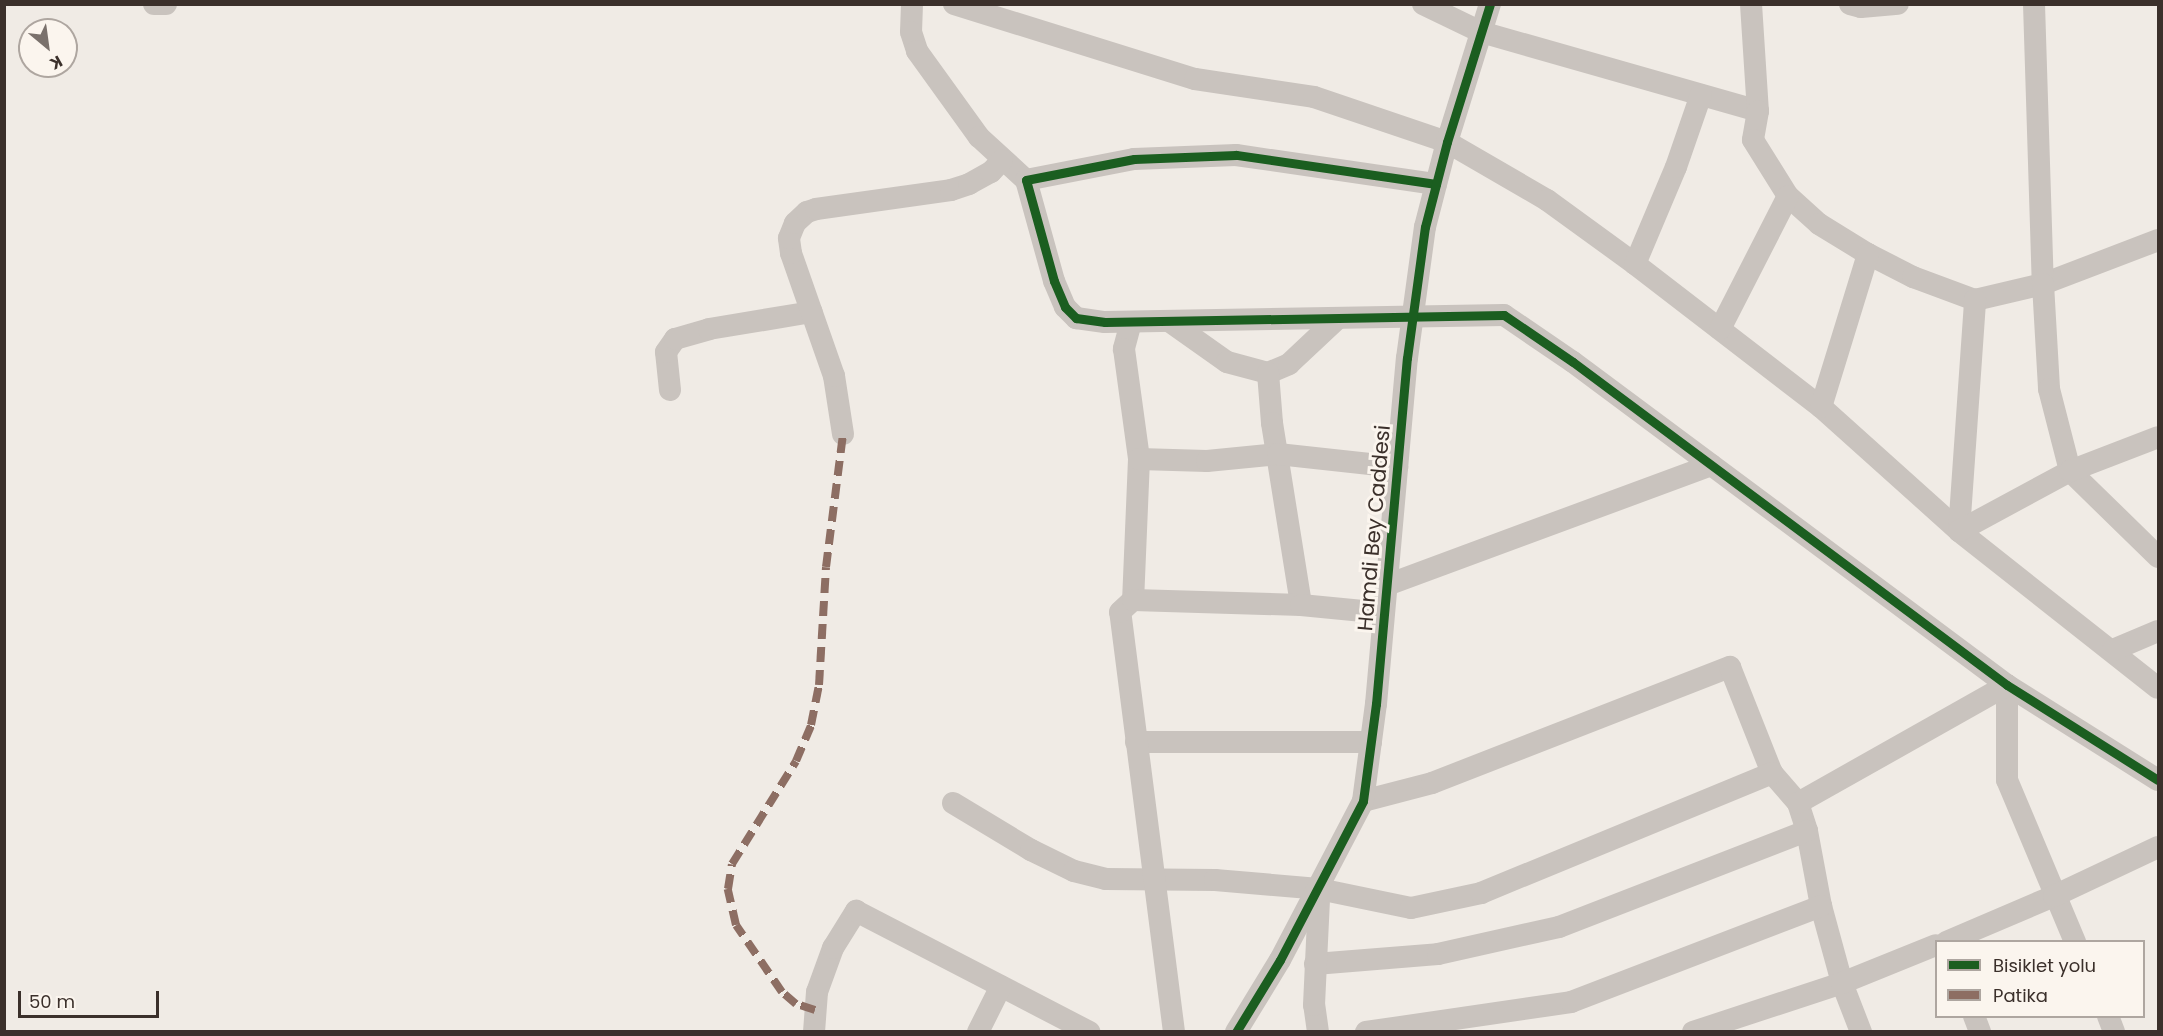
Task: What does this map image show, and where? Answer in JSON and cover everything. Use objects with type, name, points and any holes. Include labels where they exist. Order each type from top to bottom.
[{"type":"street","points":[[154,4],[166,4]]},
{"type":"street","points":[[912,4],[911,32],[917,51],[966,122],[1002,160],[1026,180],[1053,281],[1065,307],[1076,318],[1105,322],[1131,322],[1504,315],[1712,465],[2007,685],[2158,780]]},
{"type":"street","points":[[954,4],[1196,80],[1314,97],[1447,142],[1547,200],[1720,329],[1821,407],[1959,531],[2113,650],[2158,688]]},
{"type":"street","points":[[1423,4],[1481,32],[1758,111]]},
{"type":"street","name":"Hamdi Bey Caddesi","points":[[1236,1032],[1319,889],[1363,801],[1371,742],[1413,316],[1425,227],[1447,142],[1490,4]]},
{"type":"street","points":[[1751,4],[1758,111],[1753,140],[1788,196],[1819,224],[1868,254],[1913,277],[1975,300],[2043,284],[2158,240]]},
{"type":"street","points":[[1850,4],[1861,7],[1898,4]]},
{"type":"street","points":[[2034,4],[2043,284],[2049,389],[2070,471],[2158,557]]},
{"type":"street","points":[[1635,264],[1676,167],[1701,95]]},
{"type":"street","points":[[1026,180],[1134,159],[1236,155],[1436,184]]},
{"type":"street","points":[[843,434],[834,376],[789,246],[791,231],[801,217],[816,209],[951,190],[969,184],[991,172],[1002,160]]},
{"type":"street","points":[[1720,329],[1788,196]]},
{"type":"street","points":[[1821,407],[1868,254]]},
{"type":"street","points":[[1959,531],[1975,300]]},
{"type":"street","points":[[670,390],[666,352],[675,339],[709,329],[812,312]]},
{"type":"street","points":[[1169,321],[1227,362],[1268,373],[1289,364],[1338,318]]},
{"type":"street","points":[[1131,322],[1124,349],[1139,459],[1133,600]]},
{"type":"street","points":[[1268,373],[1301,605]]},
{"type":"street","points":[[1959,531],[2070,471],[2158,437]]},
{"type":"street","points":[[1139,459],[1207,461],[1278,454],[1397,467]]},
{"type":"street","points":[[1387,585],[1712,465]]},
{"type":"street","points":[[1174,1032],[1120,612],[1133,600],[1301,605],[1384,613]]},
{"type":"street","points":[[2113,650],[2158,631]]},
{"type":"street","points":[[1363,801],[1432,783],[1730,667],[1772,772],[1798,803],[1807,831],[1821,906],[1842,983],[1861,1032]]},
{"type":"street","points":[[1798,803],[2007,685]]},
{"type":"street","points":[[2007,685],[2007,780],[2073,940]]},
{"type":"street","points":[[1136,742],[1371,742]]},
{"type":"street","points":[[953,803],[1032,850],[1074,871],[1106,879],[1215,880],[1319,889],[1411,908],[1480,893],[1772,772]]},
{"type":"street","points":[[1315,964],[1438,954],[1559,927],[1807,831]]},
{"type":"street","points":[[1951,940],[2054,896],[2158,847]]},
{"type":"street","points":[[1318,1032],[1314,1005],[1319,889]]},
{"type":"street","points":[[1366,1032],[1571,1002],[1821,906]]},
{"type":"street","points":[[814,1032],[817,992],[833,948],[856,911],[1089,1032]]},
{"type":"street","points":[[1693,1032],[1842,983],[1935,945]]},
{"type":"street","points":[[978,1032],[1001,986]]},
{"type":"street","points":[[1974,1018],[1980,1032]]},
{"type":"street","points":[[2108,1018],[2114,1032]]},
{"type":"marked path","points":[[815,1010],[796,1004],[782,992],[736,925],[728,889],[732,864],[796,761],[811,725],[819,685],[826,567],[843,434]]},
{"type":"cycle path","points":[[1236,1032],[1280,960],[1363,801],[1376,704],[1407,358],[1425,227],[1447,142],[1490,4]]},
{"type":"cycle path","points":[[1436,184],[1236,155],[1134,159],[1026,180],[1054,281],[1065,307],[1076,318],[1105,322],[1504,315],[1573,362],[2007,685],[2158,780]]}]
